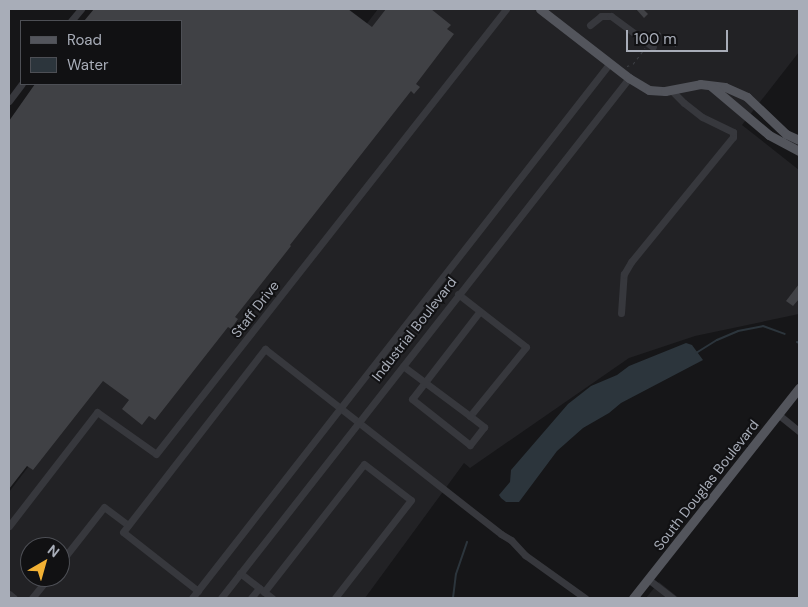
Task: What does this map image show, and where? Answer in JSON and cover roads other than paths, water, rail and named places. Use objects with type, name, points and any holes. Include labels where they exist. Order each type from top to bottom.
[{"type":"main road","points":[[540,9],[629,78],[649,90],[672,90],[700,84],[725,87],[747,97],[786,134],[799,140]]},
{"type":"main road","points":[[711,86],[769,135],[799,151]]},
{"type":"main road","name":"South Douglas Boulevard","points":[[633,598],[799,388]]},
{"type":"street","points":[[73,20],[81,9]]},
{"type":"street","name":"Staff Drive","points":[[9,526],[97,412],[156,454],[506,9]]},
{"type":"street","points":[[590,25],[601,16],[611,16],[650,46]]},
{"type":"street","points":[[192,598],[610,63]]},
{"type":"street","name":"Industrial Boulevard","points":[[221,598],[629,78]]},
{"type":"street","points":[[9,101],[21,85]]},
{"type":"street","points":[[621,313],[624,274],[631,262],[733,137],[732,132],[702,117],[684,103],[672,90]]},
{"type":"street","points":[[458,294],[526,347],[470,416]]},
{"type":"street","points":[[403,366],[425,383],[470,416],[484,427],[470,444],[412,399],[425,383],[480,311]]},
{"type":"street","points":[[198,591],[122,532],[263,352],[343,405],[359,423],[511,540],[525,555],[585,598]]},
{"type":"street","points":[[779,415],[799,431]]},
{"type":"street","points":[[251,598],[261,590],[364,464],[411,500],[335,598]]},
{"type":"street","points":[[70,550],[104,507],[128,525]]},
{"type":"street","points":[[240,573],[272,598]]},
{"type":"street","points":[[648,579],[672,598]]},
{"type":"street","points":[[32,598],[41,587]]},
{"type":"street","points":[[9,594],[14,598]]},
{"type":"water","points":[[686,343],[692,345],[703,360],[621,403],[609,413],[583,428],[557,451],[519,502],[506,502],[501,498],[499,495],[510,482],[511,470],[568,404],[591,386],[617,375],[629,366]]},
{"type":"waterway","points":[[696,353],[717,340],[738,331],[763,326],[785,334]]},
{"type":"waterway","points":[[453,598],[456,574],[467,542]]}]
